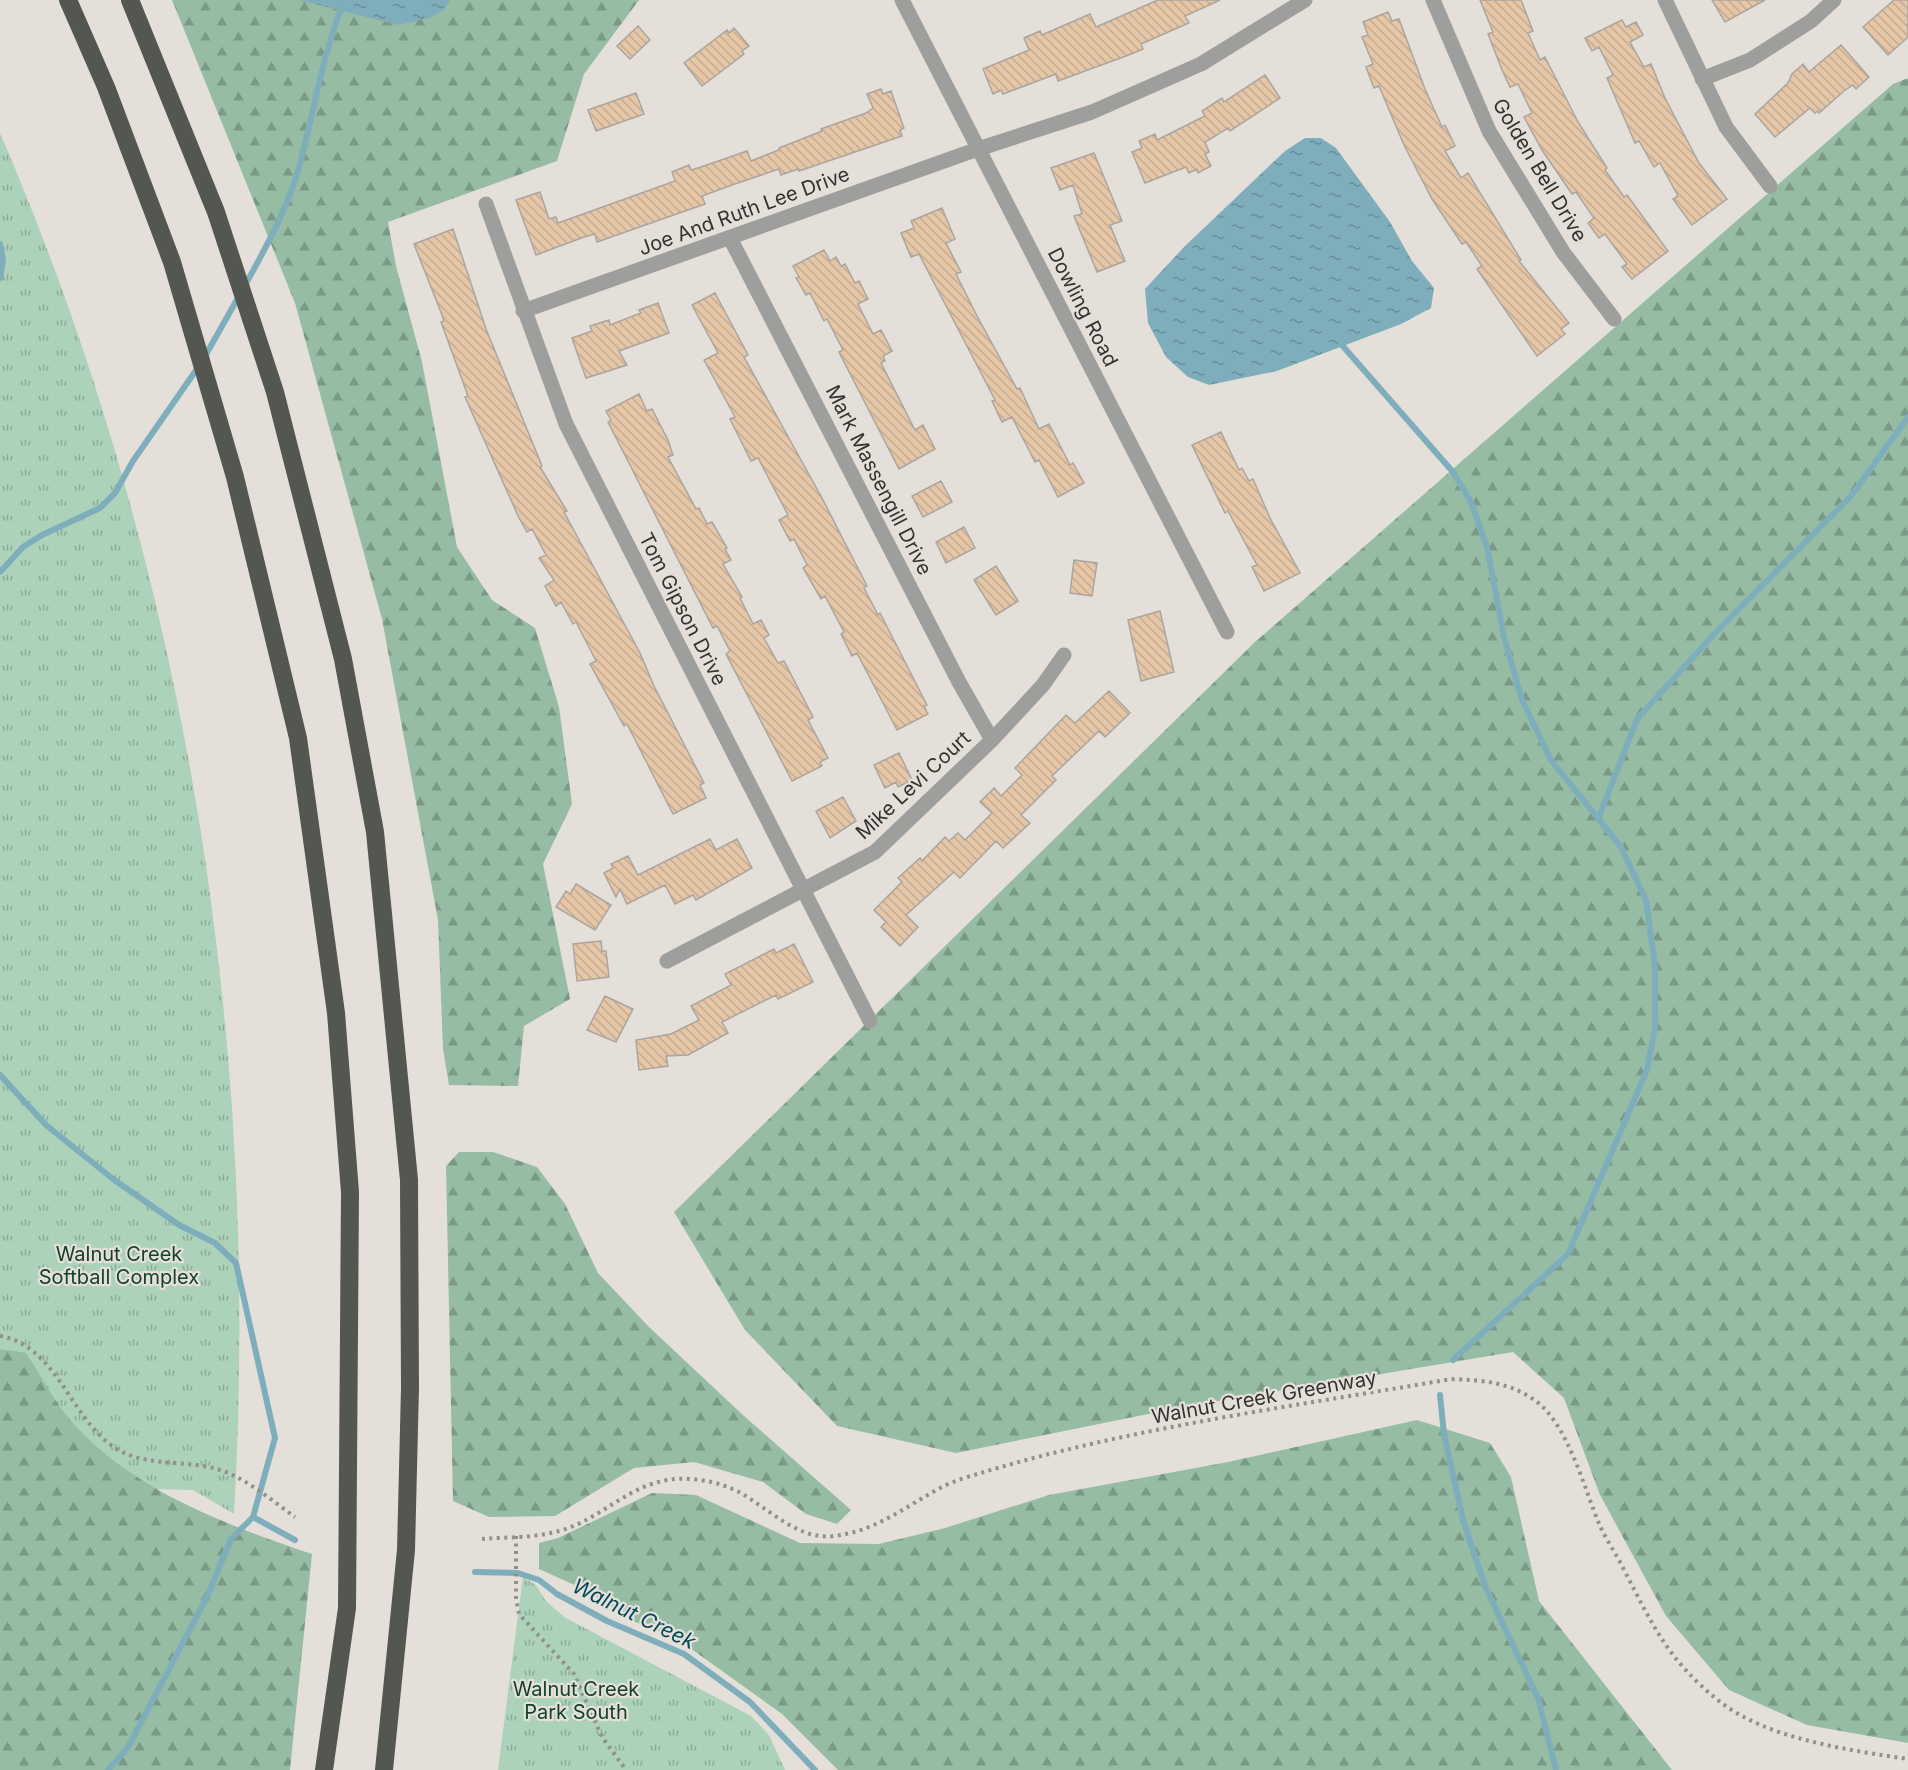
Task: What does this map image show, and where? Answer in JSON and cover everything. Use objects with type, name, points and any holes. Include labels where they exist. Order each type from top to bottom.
[{"type":"highway","points":[[68,0],[106,87],[172,262],[235,477],[302,761],[336,1013],[350,1192],[347,1608],[324,1770]]},
{"type":"highway","points":[[130,0],[216,212],[275,392],[343,659],[375,832],[409,1191],[410,1388],[406,1550],[384,1770]]},
{"type":"street","name":"Dowling Road","points":[[902,0],[1227,632]]},
{"type":"street","name":"Joe And Ruth Lee Drive","points":[[523,311],[978,149],[1092,112],[1201,64],[1305,0]]},
{"type":"street","name":"Golden Bell Drive","points":[[1433,0],[1489,131],[1563,252],[1614,319]]},
{"type":"street","points":[[1665,0],[1726,127],[1770,186]]},
{"type":"street","points":[[1702,79],[1750,60],[1811,21],[1834,0]]},
{"type":"street","name":"Tom Gipson Drive","points":[[486,204],[566,424],[870,1021]]},
{"type":"street","name":"Mark Massengill Drive","points":[[730,238],[959,682],[992,740]]},
{"type":"street","name":"Mike Levi Court","points":[[667,961],[804,892],[875,852],[992,740],[1043,685],[1064,655]]},
{"type":"path","points":[[0,1336],[18,1340],[41,1356],[98,1432],[119,1451],[147,1459],[226,1472],[295,1516]]},
{"type":"path","name":"Walnut Creek Greenway","points":[[482,1539],[559,1531],[578,1524],[640,1487],[668,1479],[715,1482],[736,1491],[808,1534],[832,1537],[866,1530],[903,1512],[942,1486],[973,1475],[1092,1445],[1451,1379],[1485,1380],[1506,1386],[1534,1400],[1551,1417],[1566,1442],[1601,1528],[1655,1632],[1678,1665],[1720,1702],[1746,1719],[1857,1752],[1908,1759]]},
{"type":"path","points":[[516,1536],[516,1598],[519,1614],[574,1674],[602,1737],[626,1770]]},
{"type":"green space","points":[[172,0],[639,0],[584,74],[557,161],[388,222],[396,266],[422,362],[457,547],[492,600],[535,628],[559,707],[572,804],[543,864],[570,999],[524,1026],[518,1086],[449,1085],[443,1049],[438,920],[382,619],[295,303]]},
{"type":"green space","points":[[1908,78],[1908,1743],[1807,1725],[1729,1690],[1666,1616],[1600,1495],[1564,1398],[1513,1352],[1183,1407],[956,1453],[837,1426],[745,1330],[674,1212],[1255,642],[1893,84]]},
{"type":"green space","name":"Walnut Creek Softball Complex","points":[[0,133],[65,297],[119,466],[163,637],[197,810],[221,985],[235,1161],[239,1338],[234,1514],[193,1490],[153,1489],[0,1573]]},
{"type":"green space","points":[[459,1152],[493,1152],[537,1167],[565,1204],[598,1273],[649,1327],[744,1416],[851,1510],[837,1524],[806,1514],[763,1482],[694,1462],[634,1468],[555,1516],[489,1517],[453,1501],[446,1166]]},
{"type":"green space","points":[[0,1349],[26,1353],[65,1414],[96,1446],[123,1468],[183,1503],[215,1518],[312,1554],[290,1770],[0,1770]]},
{"type":"green space","points":[[1417,1420],[1490,1443],[1511,1477],[1539,1601],[1672,1770],[838,1770],[782,1714],[676,1638],[630,1620],[590,1592],[539,1569],[539,1543],[558,1538],[652,1493],[696,1495],[800,1543],[879,1544],[945,1528],[1049,1495],[1228,1462]]},
{"type":"green space","name":"Walnut Creek Park South","points":[[523,1577],[536,1585],[545,1600],[564,1617],[751,1716],[769,1735],[785,1770],[498,1770]]},
{"type":"water","points":[[299,0],[450,0],[445,9],[430,18],[398,25]]},
{"type":"water","points":[[1305,138],[1321,138],[1336,148],[1390,222],[1412,261],[1434,288],[1431,308],[1401,324],[1277,371],[1209,385],[1188,377],[1166,357],[1148,323],[1145,289],[1184,247],[1285,151]]},
{"type":"building","points":[[1158,0],[1220,0],[1185,16],[1189,23],[1141,44],[1143,49],[1058,81],[1056,74],[1003,94],[1001,90],[993,94],[983,69],[1029,50],[1024,38],[1040,31],[1042,35],[1090,14],[1096,27]]},
{"type":"building","points":[[1480,0],[1521,0],[1533,31],[1528,33],[1540,60],[1545,57],[1578,122],[1607,168],[1605,170],[1624,197],[1627,195],[1668,251],[1632,279],[1622,267],[1627,264],[1605,234],[1599,238],[1588,223],[1594,218],[1576,192],[1572,194],[1542,150],[1524,117],[1532,113],[1518,84],[1510,87],[1502,70],[1488,34],[1493,32]]},
{"type":"building","points":[[1712,0],[1765,0],[1725,22]]},
{"type":"building","points":[[1894,0],[1908,0],[1908,37],[1888,55],[1863,27]]},
{"type":"building","points":[[1388,12],[1392,21],[1399,19],[1425,89],[1442,127],[1445,125],[1455,146],[1445,151],[1461,178],[1468,173],[1521,260],[1519,261],[1569,323],[1561,329],[1565,334],[1537,356],[1477,269],[1482,266],[1466,242],[1462,244],[1432,199],[1404,145],[1379,86],[1374,88],[1366,67],[1373,64],[1362,37],[1368,35],[1363,22]]},
{"type":"building","points":[[1622,20],[1626,27],[1636,22],[1643,35],[1630,42],[1644,67],[1651,64],[1665,98],[1699,163],[1727,199],[1692,225],[1673,199],[1678,196],[1660,163],[1654,167],[1639,141],[1635,143],[1607,78],[1613,75],[1599,47],[1592,51],[1585,38]]},
{"type":"building","points":[[638,26],[650,40],[630,59],[617,46]]},
{"type":"building","points":[[734,28],[749,46],[742,51],[744,54],[702,86],[684,63],[727,30],[729,33]]},
{"type":"building","points":[[1841,45],[1869,77],[1856,89],[1853,85],[1844,91],[1819,113],[1818,111],[1815,113],[1810,108],[1775,137],[1755,114],[1788,83],[1792,74],[1803,64],[1809,72]]},
{"type":"building","points":[[1265,75],[1280,98],[1230,131],[1228,128],[1205,142],[1209,152],[1205,154],[1211,166],[1198,173],[1197,169],[1189,173],[1186,167],[1145,183],[1132,152],[1142,148],[1139,141],[1155,134],[1157,140],[1205,116],[1202,111],[1222,98],[1224,102]]},
{"type":"building","points":[[881,89],[883,94],[891,91],[904,128],[900,130],[902,136],[799,171],[798,169],[781,175],[779,169],[702,196],[705,204],[597,242],[595,234],[536,255],[516,200],[540,192],[549,219],[556,217],[558,223],[675,181],[672,172],[689,165],[691,170],[747,151],[751,161],[779,150],[779,148],[822,131],[821,129],[866,113],[873,108],[867,94]]},
{"type":"building","points":[[636,93],[644,114],[596,131],[588,110]]},
{"type":"building","points":[[1094,153],[1122,221],[1110,225],[1125,261],[1097,272],[1074,216],[1082,214],[1073,185],[1060,190],[1051,168]]},
{"type":"building","points":[[942,208],[955,239],[946,243],[961,272],[956,274],[977,316],[1017,389],[1020,388],[1039,429],[1049,424],[1070,465],[1073,463],[1084,483],[1058,497],[1039,460],[1035,462],[1012,417],[1002,422],[992,401],[995,400],[919,254],[911,257],[901,233],[914,228],[911,221]]},
{"type":"building","points":[[453,229],[486,329],[542,466],[540,467],[567,511],[564,512],[640,653],[654,686],[704,783],[700,785],[706,798],[673,814],[627,724],[624,726],[590,664],[596,661],[576,622],[573,624],[561,602],[556,606],[545,586],[554,580],[539,558],[546,555],[532,529],[527,532],[519,518],[465,397],[468,396],[441,322],[444,321],[442,315],[414,244]]},
{"type":"building","points":[[824,250],[830,261],[836,257],[841,266],[845,264],[855,283],[859,281],[868,299],[858,304],[873,334],[881,330],[892,351],[883,356],[885,361],[881,363],[915,430],[923,425],[935,449],[899,469],[839,352],[843,350],[827,319],[824,321],[810,293],[806,295],[796,278],[799,277],[793,266]]},
{"type":"building","points":[[715,293],[748,355],[744,357],[822,498],[867,586],[864,588],[878,615],[880,613],[927,705],[924,706],[928,714],[897,730],[857,653],[852,656],[841,634],[844,632],[825,596],[821,599],[803,568],[807,565],[794,539],[790,541],[779,520],[788,515],[758,458],[751,461],[730,419],[735,417],[704,360],[718,353],[692,305]]},
{"type":"building","points":[[658,303],[669,333],[619,351],[627,365],[586,378],[572,338],[592,331],[590,326],[609,320],[610,325],[641,313],[639,310]]},
{"type":"building","points":[[639,394],[647,411],[652,409],[668,440],[673,455],[668,457],[696,509],[699,508],[707,524],[712,522],[727,548],[725,549],[731,560],[723,564],[742,597],[740,598],[753,624],[761,620],[769,635],[764,638],[778,663],[784,661],[813,717],[808,720],[828,758],[820,762],[822,766],[792,781],[726,654],[730,651],[717,626],[713,628],[608,422],[611,420],[606,411]]},
{"type":"building","points":[[1221,432],[1239,470],[1242,468],[1249,481],[1253,479],[1270,518],[1300,573],[1264,591],[1252,567],[1257,565],[1228,511],[1225,513],[1192,445]]},
{"type":"building","points":[[941,481],[952,502],[923,517],[912,496]]},
{"type":"building","points":[[964,527],[975,548],[946,563],[936,542]]},
{"type":"building","points":[[1074,560],[1097,563],[1092,596],[1070,593]]},
{"type":"building","points":[[996,566],[1018,601],[996,615],[974,580]]},
{"type":"building","points":[[1160,611],[1174,672],[1141,681],[1128,620]]},
{"type":"building","points":[[1109,691],[1130,713],[1105,737],[1099,731],[1052,776],[1056,780],[1021,815],[1030,823],[1003,848],[996,841],[960,878],[954,872],[906,915],[918,927],[900,946],[881,927],[886,922],[874,910],[902,882],[898,878],[920,858],[922,861],[945,837],[949,841],[958,833],[965,840],[992,813],[980,802],[994,788],[1001,796],[1022,775],[1015,768],[1066,715],[1075,723]]},
{"type":"building","points":[[899,753],[912,780],[898,787],[896,782],[885,788],[874,765]]},
{"type":"building","points":[[843,797],[856,821],[830,838],[816,811]]},
{"type":"building","points":[[710,839],[716,850],[737,839],[752,868],[696,900],[693,895],[675,904],[665,885],[627,904],[620,889],[616,897],[604,873],[613,868],[611,864],[628,856],[638,875]]},
{"type":"building","points":[[576,884],[611,905],[595,930],[556,907],[566,891],[570,894]]},
{"type":"building","points":[[601,941],[602,951],[606,951],[609,977],[577,981],[573,944]]},
{"type":"building","points":[[794,944],[813,982],[778,999],[776,995],[722,1022],[728,1033],[688,1055],[666,1056],[668,1066],[639,1070],[636,1040],[671,1034],[699,1020],[691,1006],[731,985],[725,974],[774,949],[776,953]]},
{"type":"building","points":[[605,996],[633,1009],[616,1042],[587,1030]]},
{"type":"waterway","points":[[244,287],[270,240],[292,190],[324,64],[341,9]]},
{"type":"waterway","points":[[0,244],[3,260],[0,278]]},
{"type":"waterway","points":[[204,358],[239,296]]},
{"type":"waterway","points":[[1341,344],[1453,472],[1471,502],[1487,547],[1504,637],[1522,700],[1551,760],[1621,847],[1646,900],[1655,966],[1655,1028],[1647,1070],[1568,1254],[1453,1360]]},
{"type":"waterway","points":[[0,572],[23,547],[42,535],[100,508],[115,493],[133,461],[199,366]]},
{"type":"waterway","points":[[1599,817],[1637,719],[1717,631],[1851,496],[1908,417]]},
{"type":"waterway","points":[[0,1075],[46,1125],[113,1179],[179,1225],[215,1243],[236,1263],[275,1438],[253,1517],[231,1539],[207,1597],[127,1749],[108,1770]]},
{"type":"waterway","points":[[1440,1395],[1444,1434],[1463,1520],[1485,1586],[1538,1698],[1556,1770]]},
{"type":"waterway","name":"Walnut Creek","points":[[253,1517],[295,1540]]},
{"type":"waterway","name":"Walnut Creek","points":[[475,1572],[518,1573],[539,1580],[557,1594],[607,1621],[684,1654],[750,1702],[815,1770]]}]
